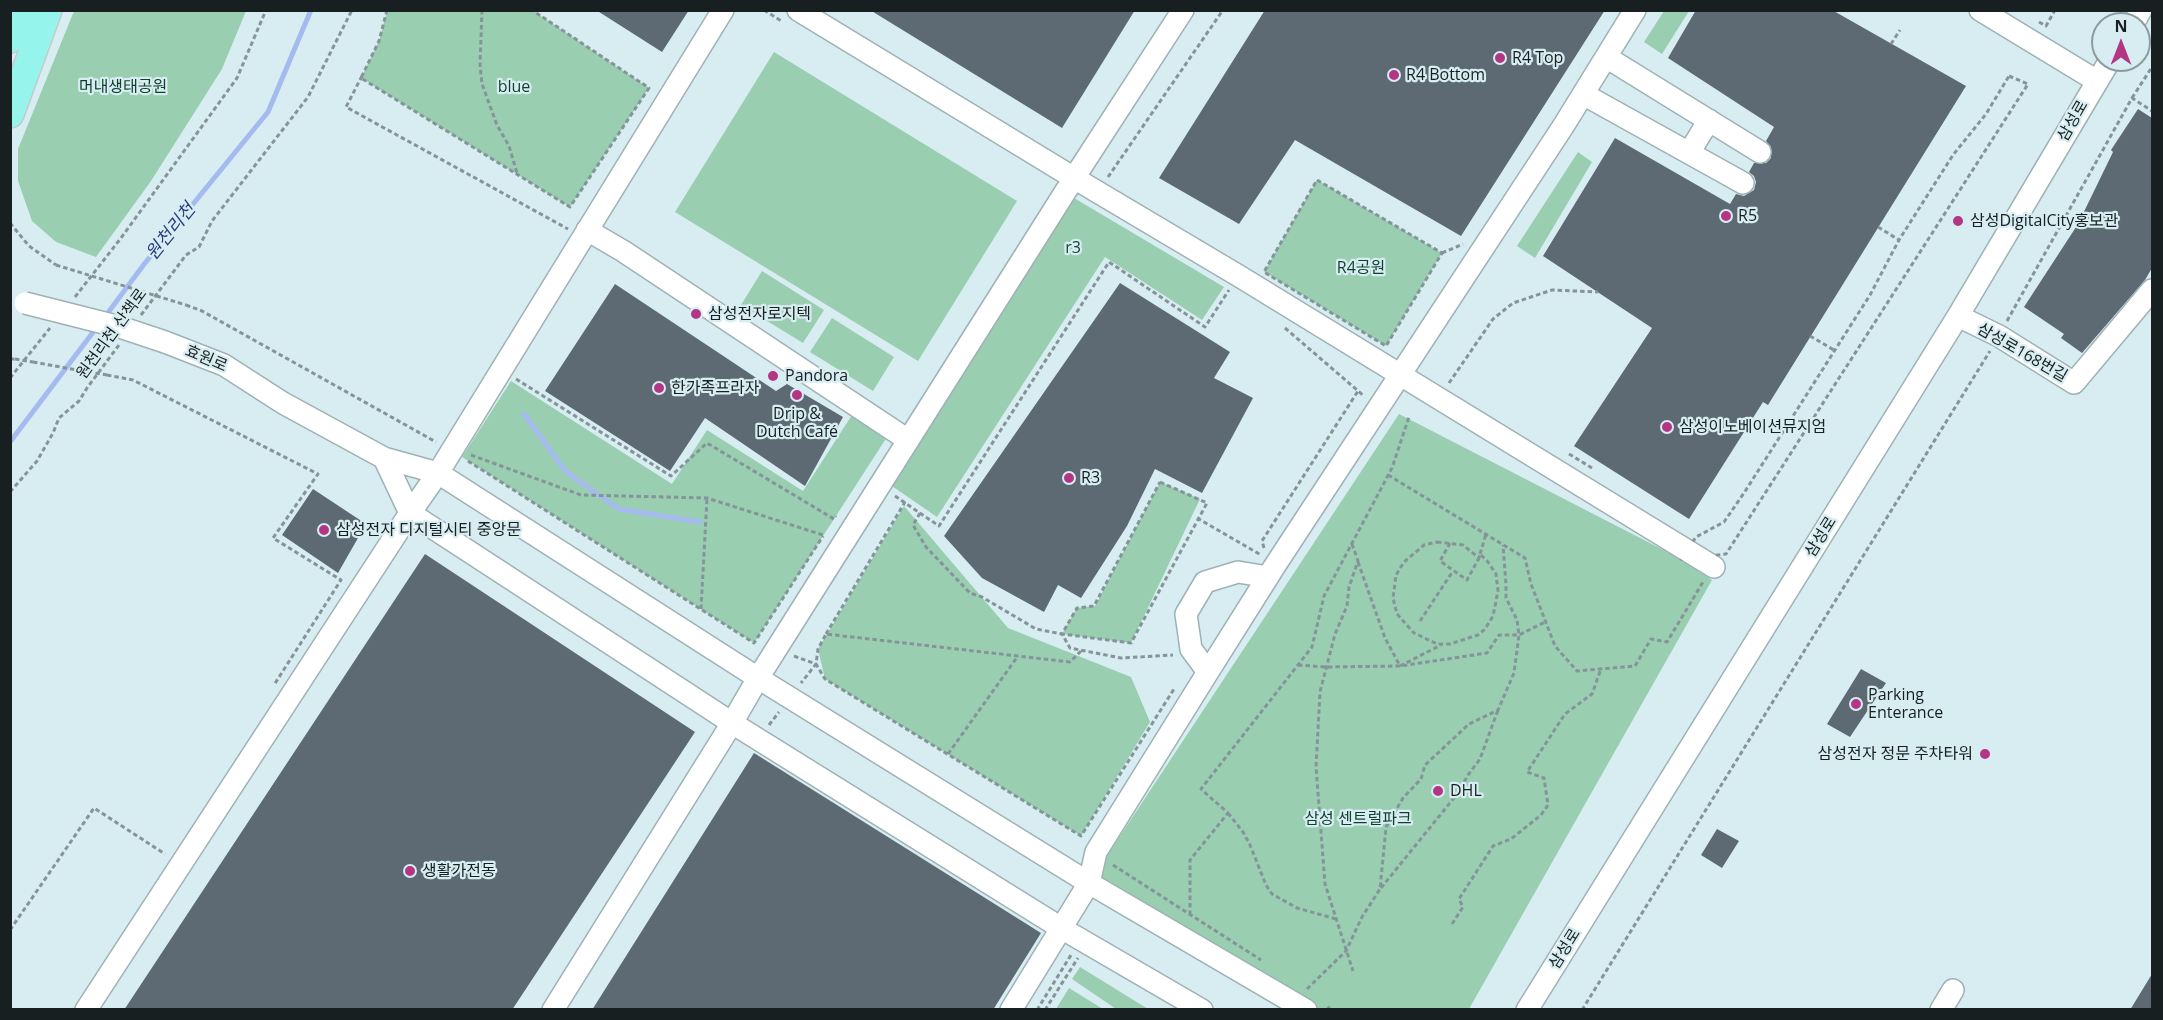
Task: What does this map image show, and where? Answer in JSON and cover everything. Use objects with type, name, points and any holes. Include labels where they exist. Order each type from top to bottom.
[{"type":"main road","points":[[10,39],[20,10]]},
{"type":"main road","points":[[10,114],[48,10]]},
{"type":"street","points":[[86,1010],[438,473],[723,10]]},
{"type":"street","points":[[553,1010],[758,678],[1183,10]]},
{"type":"street","points":[[1011,1010],[1089,883],[1096,852],[1208,672],[1265,565],[1401,375],[1635,10]]},
{"type":"street","points":[[1980,10],[2097,81]]},
{"type":"street","points":[[791,16],[1074,178],[1239,276],[1401,375],[1705,571]]},
{"type":"street","points":[[1606,57],[1760,152]]},
{"type":"street","name":"삼성로","points":[[1527,1010],[1958,316],[2103,72]]},
{"type":"street","points":[[1583,94],[1743,183]]},
{"type":"street","points":[[1689,153],[1709,120]]},
{"type":"street","points":[[585,234],[623,251],[908,440]]},
{"type":"street","name":"삼성로168번길","points":[[1958,316],[1999,336],[2074,383],[2152,290]]},
{"type":"street","name":"효원로","points":[[18,302],[120,327],[224,365],[283,404],[384,458],[438,473],[758,678],[1089,883],[1306,999]]},
{"type":"street","points":[[384,458],[410,513],[732,723],[1061,928],[1202,1010]]},
{"type":"street","points":[[1208,672],[1191,649],[1186,614],[1206,582],[1265,565]]},
{"type":"street","points":[[1941,1010],[1953,990]]},
{"type":"path","points":[[68,305],[121,238],[237,78],[266,10]]},
{"type":"path","name":"원천리천 산책로","points":[[136,321],[186,255],[198,247],[212,221],[308,97],[352,10]]},
{"type":"path","points":[[387,10],[379,41],[346,107],[585,234]]},
{"type":"path","points":[[482,10],[480,64],[482,84],[496,124],[509,146],[518,174]]},
{"type":"path","points":[[361,78],[570,207],[649,88],[532,10]]},
{"type":"path","points":[[764,10],[791,16]]},
{"type":"path","points":[[1107,178],[1222,10]]},
{"type":"path","points":[[2037,21],[2046,26],[2055,10]]},
{"type":"path","points":[[1891,44],[1900,30]]},
{"type":"path","points":[[1582,1010],[1999,336],[2132,98],[2152,67]]},
{"type":"path","points":[[2009,76],[2028,84],[1726,554],[1681,560],[1696,537],[1724,522],[1744,493],[1870,295],[1899,240],[1953,155],[1986,114],[2009,76]]},
{"type":"path","points":[[2132,98],[2152,111]]},
{"type":"path","points":[[1317,180],[1442,253],[1386,346],[1264,272],[1317,180]]},
{"type":"path","points":[[10,223],[29,246],[56,265],[202,311],[452,451],[754,643],[840,510]]},
{"type":"path","points":[[1878,227],[1899,240]]},
{"type":"path","points":[[880,485],[939,525],[1109,262],[1205,327],[1234,284]]},
{"type":"path","points":[[1448,383],[1492,319],[1513,303],[1552,290],[1598,292]]},
{"type":"path","points":[[1278,322],[1366,397]]},
{"type":"path","points":[[10,378],[54,323]]},
{"type":"path","points":[[1810,336],[1834,350]]},
{"type":"path","name":"원천리천 산책로","points":[[10,492],[42,453],[58,418],[79,401],[122,340]]},
{"type":"path","points":[[13,359],[134,380],[318,474],[273,538],[341,580],[272,688]]},
{"type":"path","points":[[501,370],[671,476],[707,443],[834,519]]},
{"type":"path","points":[[1265,565],[1262,541],[1358,391]]},
{"type":"path","points":[[1336,919],[1297,909],[1272,894],[1266,885],[1250,844],[1228,813],[1201,789],[1312,647],[1324,597],[1388,475],[1409,417]]},
{"type":"path","points":[[452,451],[476,456],[581,495],[707,498],[824,535]]},
{"type":"path","points":[[1388,475],[1525,558],[1531,584],[1555,646],[1577,670],[1635,666],[1651,639],[1667,642],[1704,582],[1705,571]]},
{"type":"path","points":[[920,513],[913,525],[926,547],[970,593],[982,597],[1036,629],[1062,634],[1131,643],[1207,503],[1160,482],[1095,606],[1077,608],[1062,634]]},
{"type":"path","points":[[701,609],[707,498]]},
{"type":"path","points":[[758,739],[816,664],[818,649],[826,634],[904,502]]},
{"type":"path","points":[[1197,519],[1265,565]]},
{"type":"path","points":[[1449,543],[1440,561],[1467,580],[1479,556],[1486,534]]},
{"type":"path","points":[[1400,666],[1442,644],[1460,642],[1478,635],[1493,616],[1498,591],[1496,574],[1488,562],[1462,545],[1437,542],[1424,545],[1404,562],[1394,581],[1393,598],[1397,614],[1402,621],[1421,637],[1442,644]]},
{"type":"path","points":[[1352,543],[1385,638],[1400,666]]},
{"type":"path","points":[[1306,999],[1346,951],[1362,917],[1380,889],[1458,794],[1480,759],[1514,673],[1519,635],[1516,620],[1506,598],[1503,545]]},
{"type":"path","points":[[1681,560],[1689,567]]},
{"type":"path","points":[[1353,971],[1325,884],[1316,766],[1320,692],[1335,633],[1347,606],[1349,587],[1358,561]]},
{"type":"path","points":[[1420,621],[1453,571]]},
{"type":"path","points":[[1298,665],[1400,666],[1486,653],[1499,635],[1519,635],[1545,622]]},
{"type":"path","points":[[826,634],[1070,662],[1081,651]]},
{"type":"path","points":[[1062,634],[1070,648],[1121,658],[1176,655],[1174,649]]},
{"type":"path","points":[[948,754],[1018,656]]},
{"type":"path","points":[[816,664],[825,679],[1081,836],[1168,695],[1179,682]]},
{"type":"path","points":[[1452,924],[1463,907],[1459,899],[1493,846],[1511,839],[1541,815],[1548,805],[1544,778],[1527,772],[1565,714],[1592,694],[1601,669]]},
{"type":"path","points":[[1380,889],[1386,827],[1403,798],[1421,779],[1425,765],[1469,724],[1498,710]]},
{"type":"path","points":[[10,930],[94,808],[165,854]]},
{"type":"path","points":[[1190,915],[1190,860],[1228,813]]},
{"type":"path","points":[[1096,852],[1119,870],[1268,964]]},
{"type":"path","points":[[1037,1010],[1072,954],[1078,957],[1045,1010]]},
{"type":"path","points":[[1328,1010],[1331,1004]]},
{"type":"green space","name":"blue","points":[[532,10],[649,88],[570,207],[361,78],[379,41],[387,11]]},
{"type":"green space","name":"머내생태공원","points":[[74,11],[246,11],[222,69],[151,181],[96,257],[56,242],[32,221],[18,181],[18,149]]},
{"type":"green space","points":[[1664,11],[1689,11],[1662,54],[1644,42]]},
{"type":"green space","points":[[774,52],[1017,201],[918,361],[675,212]]},
{"type":"green space","points":[[1578,152],[1592,162],[1535,258],[1517,246]]},
{"type":"green space","name":"R4공원","points":[[1317,180],[1442,253],[1386,346],[1264,272]]},
{"type":"green space","name":"r3","points":[[1069,195],[1224,287],[1202,320],[1105,257],[937,517],[889,484]]},
{"type":"green space","points":[[762,271],[824,310],[803,343],[741,305]]},
{"type":"green space","points":[[832,318],[894,357],[873,391],[810,352]]},
{"type":"green space","points":[[511,381],[672,484],[707,430],[803,491],[852,415],[887,437],[754,643],[462,457]]},
{"type":"green space","name":"삼성 센트럴파크","points":[[1399,414],[1681,559],[1712,580],[1469,1009],[1306,1009],[1089,883]]},
{"type":"green space","points":[[1160,482],[1200,499],[1131,643],[1062,634],[1077,608],[1095,606]]},
{"type":"green space","points":[[904,506],[1008,628],[1131,677],[1150,722],[1081,836],[825,679],[818,649]]},
{"type":"green space","points":[[1080,967],[1148,1009],[1116,1009],[1072,979]]},
{"type":"green space","points":[[1069,988],[1103,1009],[1056,1009]]},
{"type":"building","points":[[596,10],[689,10],[662,52]]},
{"type":"building","points":[[870,10],[1135,10],[1062,128]]},
{"type":"building","name":"R4 Bottom","points":[[1265,10],[1605,10],[1461,236],[1295,140],[1239,224],[1159,178]]},
{"type":"building","name":"R5","points":[[1696,10],[1832,10],[1966,86],[1768,405],[1763,402],[1689,519],[1574,446],[1652,328],[1543,256],[1615,138],[1730,204],[1736,194],[1744,196],[1754,190],[1756,182],[1754,176],[1749,172],[1754,163],[1766,163],[1771,158],[1771,147],[1766,141],[1774,127],[1668,58]]},
{"type":"building","points":[[2138,109],[2152,118],[2152,268],[2145,280],[2082,353],[2061,338],[2064,334],[2024,307],[2078,224],[2113,152],[2111,150]]},
{"type":"building","points":[[1120,283],[1230,352],[1214,378],[1253,398],[1202,493],[1155,469],[1127,526],[1081,598],[1058,585],[1044,612],[982,578],[944,536]]},
{"type":"building","name":"한가족프라자","points":[[615,284],[776,391],[787,384],[843,417],[805,486],[705,418],[670,471],[545,391]]},
{"type":"building","name":"삼성전자 디지털시티 중앙문","points":[[313,489],[366,524],[338,573],[282,535]]},
{"type":"building","name":"생활가전동","points":[[425,554],[695,732],[512,1010],[124,1010]]},
{"type":"building","name":"Parking Enterance","points":[[1861,669],[1886,683],[1850,737],[1827,724]]},
{"type":"building","points":[[754,753],[1041,933],[993,1010],[592,1010]]},
{"type":"building","points":[[1717,829],[1739,841],[1722,868],[1701,855]]},
{"type":"building","points":[[2152,974],[2152,1010],[2130,1010]]},
{"type":"waterway","name":"원천리천","points":[[104,318],[145,263],[268,112],[311,10]]},
{"type":"waterway","name":"원천리천","points":[[10,442],[97,327]]},
{"type":"waterway","points":[[524,414],[566,472],[619,509],[700,522]]},
{"type":"place","name":"R4 Top","points":[[1500,58]]},
{"type":"place","name":"R4 Bottom","points":[[1394,75]]},
{"type":"place","name":"R5","points":[[1726,216]]},
{"type":"place","name":"삼성DigitalCity홍보관","points":[[1958,221]]},
{"type":"place","name":"삼성전자로지텍","points":[[696,314]]},
{"type":"place","name":"Pandora","points":[[773,376]]},
{"type":"place","name":"한가족프라자","points":[[659,388]]},
{"type":"place","name":"Drip & Dutch Café","points":[[797,395]]},
{"type":"place","name":"삼성이노베이션뮤지엄","points":[[1667,427]]},
{"type":"place","name":"R3","points":[[1069,478]]},
{"type":"place","name":"삼성전자 디지털시티 중앙문","points":[[324,530]]},
{"type":"place","name":"Parking Enterance","points":[[1856,704]]},
{"type":"place","name":"삼성전자 정문 주차타워","points":[[1985,754]]},
{"type":"place","name":"DHL","points":[[1438,791]]},
{"type":"place","name":"생활가전동","points":[[410,871]]}]
